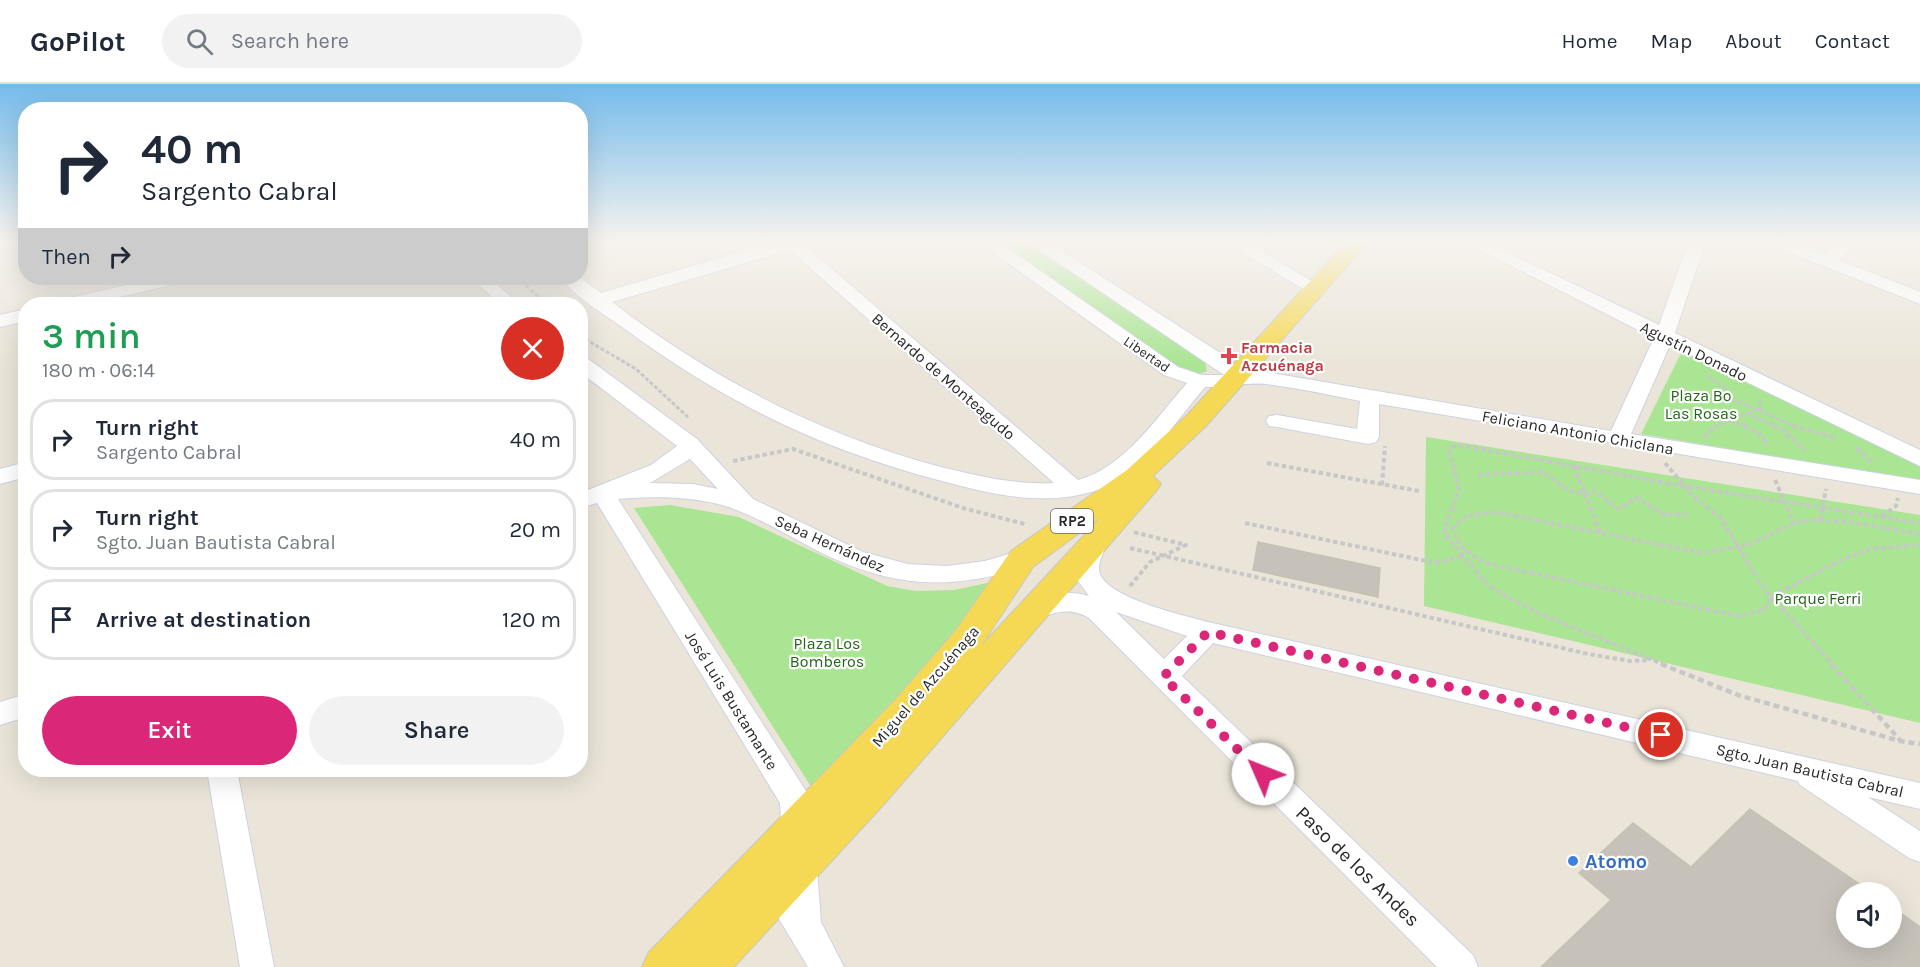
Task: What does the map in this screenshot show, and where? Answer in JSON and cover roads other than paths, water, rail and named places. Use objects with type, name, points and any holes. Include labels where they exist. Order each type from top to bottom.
[{"type":"main road","name":"Miguel de Azcuénaga","points":[[664,967],[907,711],[968,639],[1023,559],[1137,476],[1197,420],[1323,281]]},
{"type":"main road","name":"Miguel de Azcuénaga","points":[[705,967],[800,868],[1171,459],[1197,420]]},
{"type":"street","points":[[598,300],[662,281]]},
{"type":"street","name":"Bernardo de Monteagudo","points":[[840,281],[1074,489]]},
{"type":"street","name":"Libertad","points":[[1043,281],[1171,371],[1200,381],[1224,382],[1236,377]]},
{"type":"street","points":[[1097,281],[1224,364],[1236,377]]},
{"type":"street","points":[[1302,281],[1316,289]]},
{"type":"street","name":"Agustín Donado","points":[[1551,281],[1920,459]]},
{"type":"street","points":[[1618,439],[1664,337],[1684,281]]},
{"type":"street","points":[[1878,281],[1920,298]]},
{"type":"street","points":[[101,297],[152,285]]},
{"type":"street","points":[[488,285],[502,297]]},
{"type":"street","points":[[579,285],[712,382],[753,406],[824,438],[876,457],[989,485],[1022,490],[1074,489],[1094,483],[1123,465],[1200,381]]},
{"type":"street","points":[[0,321],[18,317]]},
{"type":"street","name":"Seba Hernández","points":[[588,367],[691,433],[746,505]]},
{"type":"street","name":"Feliciano Antonio Chiclana","points":[[1236,377],[1266,378],[1920,488]]},
{"type":"street","points":[[1277,421],[1368,437],[1369,403],[1373,396]]},
{"type":"street","points":[[591,497],[674,460],[687,451],[691,433]]},
{"type":"street","points":[[0,477],[18,471]]},
{"type":"street","name":"Seba Hernández","points":[[591,497],[676,489],[703,493],[746,505],[869,563],[894,570],[961,575],[981,573],[1023,559]]},
{"type":"street","name":"José Luis Bustamante","points":[[591,497],[795,800],[799,825],[800,894],[804,925]]},
{"type":"street","name":"Sgto. Juan Bautista Cabral","points":[[1104,531],[1086,568],[1090,583],[1116,602],[1208,632],[1920,795]]},
{"type":"street","name":"Paso de los Andes","points":[[1034,608],[1068,599],[1085,603],[1098,611],[1461,967]]},
{"type":"street","points":[[1163,677],[1208,632]]},
{"type":"street","points":[[0,714],[18,708]]},
{"type":"street","points":[[1796,766],[1920,848]]},
{"type":"street","points":[[223,777],[257,967]]},
{"type":"street","points":[[711,919],[731,908],[765,903]]},
{"type":"street","name":"José Luis Bustamante","points":[[765,903],[786,909],[804,925],[827,967]]},
{"type":"place","name":"Farmacia Azcuénaga","points":[[1229,356]]},
{"type":"place","name":"Atomo","points":[[1573,861]]},
{"type":"park label","name":"Plaza Bº Las Rosas","points":[[1701,404]]},
{"type":"park label","name":"Parque Ferri","points":[[1818,598]]},
{"type":"park label","name":"Plaza Los Bomberos","points":[[827,652]]}]
